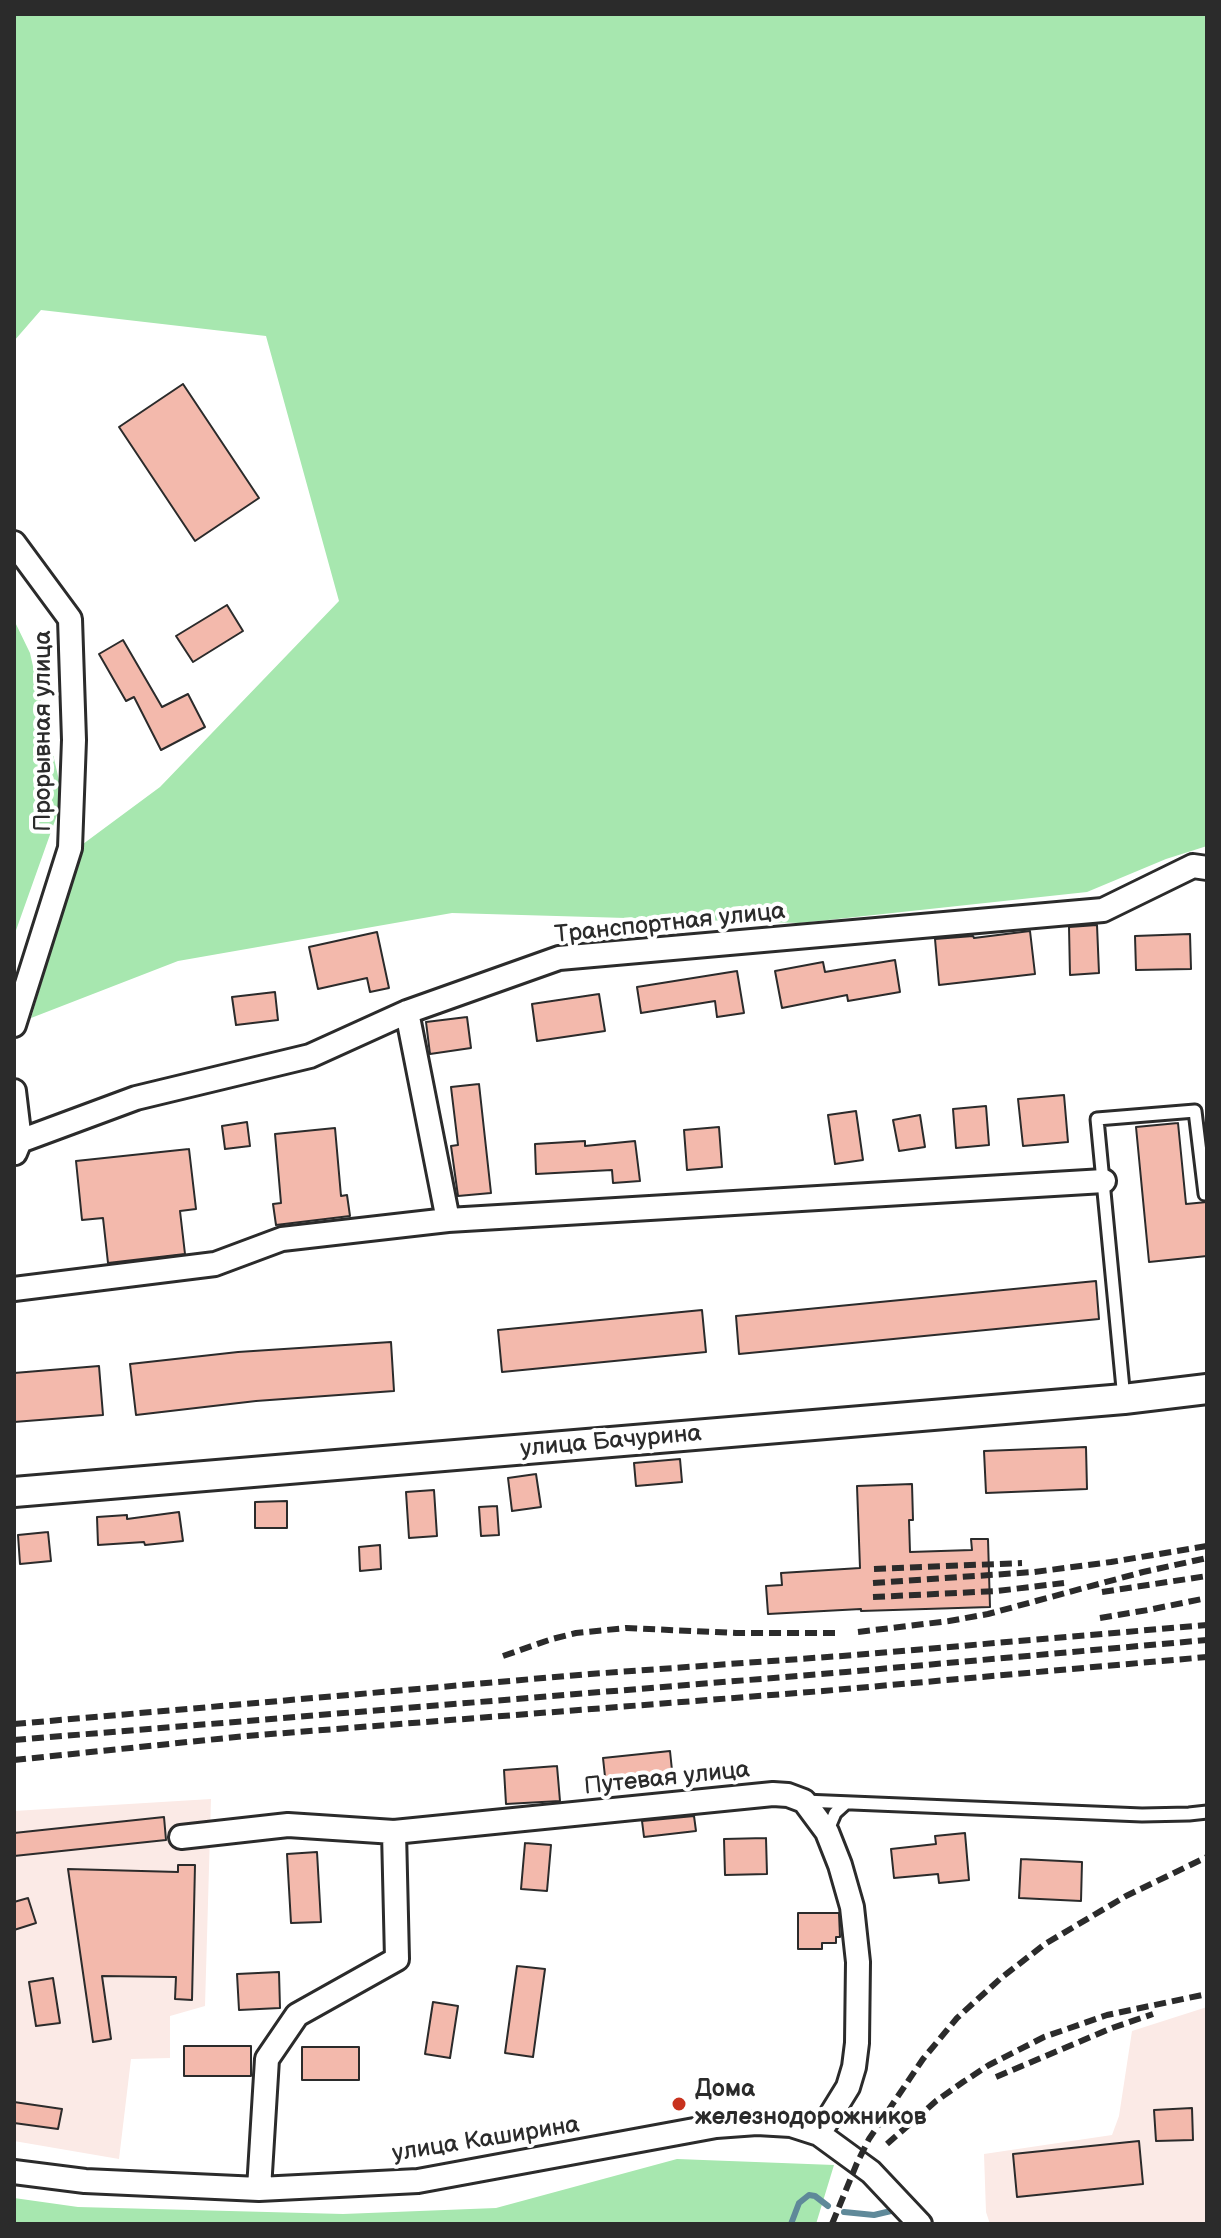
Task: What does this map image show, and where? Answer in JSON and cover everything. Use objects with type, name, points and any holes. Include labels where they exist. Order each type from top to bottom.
[{"type":"street","name":"Прорывная улица","points":[[14,543],[70,619],[74,740],[70,848],[14,1025]]},
{"type":"street","name":"Транспортная улица","points":[[16,1146],[136,1098],[310,1056],[407,1012],[559,958],[1103,910],[1193,866],[1207,868]]},
{"type":"street","points":[[407,1012],[448,1220]]},
{"type":"street","points":[[14,1091],[16,1146]]},
{"type":"street","points":[[14,1289],[215,1264],[282,1239],[448,1220],[1104,1181]]},
{"type":"street","name":"улица Бачурина","points":[[14,1492],[1124,1399],[1207,1389]]},
{"type":"street","name":"Путевая улица","points":[[181,1837],[288,1825],[394,1832],[773,1794],[804,1801]]},
{"type":"street","points":[[804,1801],[827,1832],[852,1907],[857,1946],[859,1995],[854,2067],[848,2087],[819,2134],[871,2172],[920,2224]]},
{"type":"street","points":[[259,2189],[267,2059],[297,2015],[397,1959],[394,1832]]},
{"type":"street","name":"улица Каширина","points":[[14,2172],[85,2181],[259,2189],[418,2181],[716,2126],[757,2123],[791,2125],[819,2134]]},
{"type":"lane","points":[[1124,1399],[1097,1119],[1195,1111],[1207,1194]]},
{"type":"lane","points":[[804,1801],[1142,1815],[1207,1812]]},
{"type":"lane","points":[[827,1832],[835,1813],[846,1803]]},
{"type":"shaded area","points":[[211,1799],[205,2006],[170,2016],[170,2058],[131,2059],[119,2159],[14,2141],[14,1811]]},
{"type":"shaded area","points":[[1207,2007],[1207,2224],[990,2224],[986,2212],[984,2154],[1112,2135],[1119,2116],[1132,2031]]},
{"type":"green space","points":[[14,14],[1207,14],[1207,846],[1166,859],[1087,892],[800,923],[452,913],[178,961],[31,1018],[83,844],[160,787],[339,601],[266,336],[41,310],[14,341]]},
{"type":"green space","points":[[14,620],[30,653],[63,798],[14,936]]},
{"type":"green space","points":[[677,2159],[834,2165],[816,2224],[14,2224],[14,2198],[78,2207],[343,2214],[496,2208]]},
{"type":"building","points":[[183,384],[259,498],[195,541],[119,427]]},
{"type":"building","points":[[227,605],[243,631],[193,662],[176,636]]},
{"type":"building","points":[[123,640],[162,707],[188,694],[205,727],[161,750],[134,697],[126,701],[99,654]]},
{"type":"building","points":[[1097,925],[1099,973],[1070,975],[1069,927]]},
{"type":"building","points":[[1030,931],[1035,974],[939,985],[935,939]]},
{"type":"building","points":[[377,932],[389,988],[370,992],[367,978],[318,989],[309,947]]},
{"type":"building","points":[[1190,934],[1191,969],[1136,970],[1135,936]]},
{"type":"building","points":[[895,960],[900,992],[848,1001],[847,995],[782,1008],[775,971],[823,962],[825,972]]},
{"type":"building","points":[[737,971],[744,1013],[717,1017],[715,1001],[641,1013],[637,987]]},
{"type":"building","points":[[275,992],[278,1020],[236,1025],[232,997]]},
{"type":"building","points":[[599,994],[605,1031],[537,1041],[532,1004]]},
{"type":"building","points":[[467,1017],[471,1048],[430,1054],[426,1022]]},
{"type":"building","points":[[479,1084],[491,1193],[458,1196],[451,1146],[458,1145],[451,1087]]},
{"type":"building","points":[[1064,1095],[1068,1142],[1023,1146],[1018,1099]]},
{"type":"building","points":[[986,1106],[989,1145],[956,1148],[953,1109]]},
{"type":"building","points":[[856,1111],[863,1160],[835,1164],[828,1115]]},
{"type":"building","points":[[920,1115],[925,1147],[899,1151],[893,1120]]},
{"type":"building","points":[[247,1122],[250,1146],[225,1149],[222,1126]]},
{"type":"building","points":[[1178,1123],[1186,1204],[1207,1202],[1207,1256],[1149,1262],[1136,1127]]},
{"type":"building","points":[[719,1127],[722,1167],[687,1170],[684,1130]]},
{"type":"building","points":[[335,1128],[341,1196],[347,1195],[350,1216],[276,1225],[273,1204],[281,1203],[275,1134]]},
{"type":"building","points":[[585,1141],[585,1146],[635,1141],[640,1181],[613,1183],[612,1170],[536,1174],[535,1144]]},
{"type":"building","points":[[189,1149],[196,1209],[180,1211],[185,1254],[108,1263],[103,1218],[82,1220],[76,1161]]},
{"type":"building","points":[[1096,1281],[1099,1319],[739,1354],[736,1316]]},
{"type":"building","points":[[702,1310],[706,1352],[502,1372],[498,1330]]},
{"type":"building","points":[[391,1342],[394,1391],[256,1401],[136,1415],[130,1364],[238,1352]]},
{"type":"building","points":[[99,1366],[103,1415],[14,1422],[14,1373]]},
{"type":"building","points":[[1086,1447],[1087,1489],[986,1493],[984,1451]]},
{"type":"building","points":[[680,1459],[682,1482],[636,1486],[634,1463]]},
{"type":"building","points":[[536,1474],[541,1507],[512,1511],[508,1478]]},
{"type":"building","points":[[912,1484],[910,1552],[972,1550],[971,1539],[988,1539],[990,1607],[768,1614],[766,1586],[782,1585],[781,1573],[860,1568],[857,1486]]},
{"type":"building","points":[[434,1490],[437,1536],[409,1538],[406,1492]]},
{"type":"building","points":[[287,1501],[287,1528],[255,1528],[255,1502]]},
{"type":"building","points":[[497,1506],[499,1535],[481,1536],[479,1507]]},
{"type":"building","points":[[179,1512],[183,1541],[98,1545],[97,1517],[127,1515],[127,1519]]},
{"type":"building","points":[[48,1532],[51,1561],[20,1564],[18,1535]]},
{"type":"building","points":[[380,1545],[381,1569],[360,1571],[359,1547]]},
{"type":"building","points":[[670,1751],[673,1780],[606,1786],[603,1758]]},
{"type":"building","points":[[557,1766],[560,1801],[506,1804],[504,1770]]},
{"type":"building","points":[[694,1816],[696,1831],[644,1837],[642,1821]]},
{"type":"building","points":[[164,1817],[166,1840],[14,1856],[14,1833]]},
{"type":"building","points":[[965,1833],[969,1880],[939,1883],[938,1874],[894,1878],[891,1849],[936,1844],[935,1836]]},
{"type":"building","points":[[766,1838],[767,1874],[725,1875],[724,1839]]},
{"type":"building","points":[[525,1843],[551,1845],[547,1891],[521,1889]]},
{"type":"building","points":[[317,1852],[321,1922],[291,1923],[287,1854]]},
{"type":"building","points":[[1021,1859],[1082,1862],[1081,1901],[1019,1898]]},
{"type":"building","points":[[178,1865],[195,1865],[192,2000],[175,1999],[176,1977],[102,1976],[111,2039],[93,2042],[68,1869],[178,1872]]},
{"type":"building","points":[[28,1898],[36,1923],[14,1930],[14,1902]]},
{"type":"building","points":[[798,1913],[839,1913],[840,1937],[836,1937],[836,1943],[822,1943],[822,1949],[798,1949]]},
{"type":"building","points":[[517,1966],[545,1969],[533,2057],[505,2053]]},
{"type":"building","points":[[279,1972],[280,2008],[239,2010],[237,1974]]},
{"type":"building","points":[[53,1978],[60,2023],[36,2026],[29,1982]]},
{"type":"building","points":[[433,2002],[458,2006],[450,2058],[425,2054]]},
{"type":"building","points":[[184,2046],[251,2046],[251,2076],[184,2076]]},
{"type":"building","points":[[302,2047],[359,2047],[359,2080],[302,2080]]},
{"type":"building","points":[[14,2102],[62,2109],[58,2129],[14,2123]]},
{"type":"building","points":[[1192,2108],[1193,2140],[1156,2141],[1154,2110]]},
{"type":"building","points":[[1139,2141],[1143,2184],[1017,2197],[1013,2154]]},
{"type":"waterway","points":[[791,2224],[799,2203],[809,2195],[828,2206]]},
{"type":"waterway","points":[[844,2212],[874,2215],[891,2211]]},
{"type":"railway","points":[[873,1583],[1034,1572],[1207,1546]]},
{"type":"railway","points":[[858,1632],[988,1614],[1207,1558]]},
{"type":"railway","points":[[874,1569],[1022,1563]]},
{"type":"railway","points":[[1102,1592],[1207,1576]]},
{"type":"railway","points":[[873,1597],[997,1591],[1064,1583]]},
{"type":"railway","points":[[1100,1618],[1207,1598]]},
{"type":"railway","points":[[14,1724],[1207,1625]]},
{"type":"railway","points":[[503,1656],[576,1633],[626,1628],[835,1633]]},
{"type":"railway","points":[[14,1740],[1207,1640]]},
{"type":"railway","points":[[14,1760],[246,1736],[823,1691],[1207,1657]]},
{"type":"railway","points":[[832,2224],[869,2139],[923,2059],[957,2018],[1045,1944],[1126,1896],[1207,1857]]},
{"type":"railway","points":[[887,2144],[963,2082],[1044,2037],[1107,2015],[1207,1994]]},
{"type":"railway","points":[[996,2077],[1153,2014]]},
{"type":"place","name":"Дома железнодорожников","points":[[679,2104]]}]
